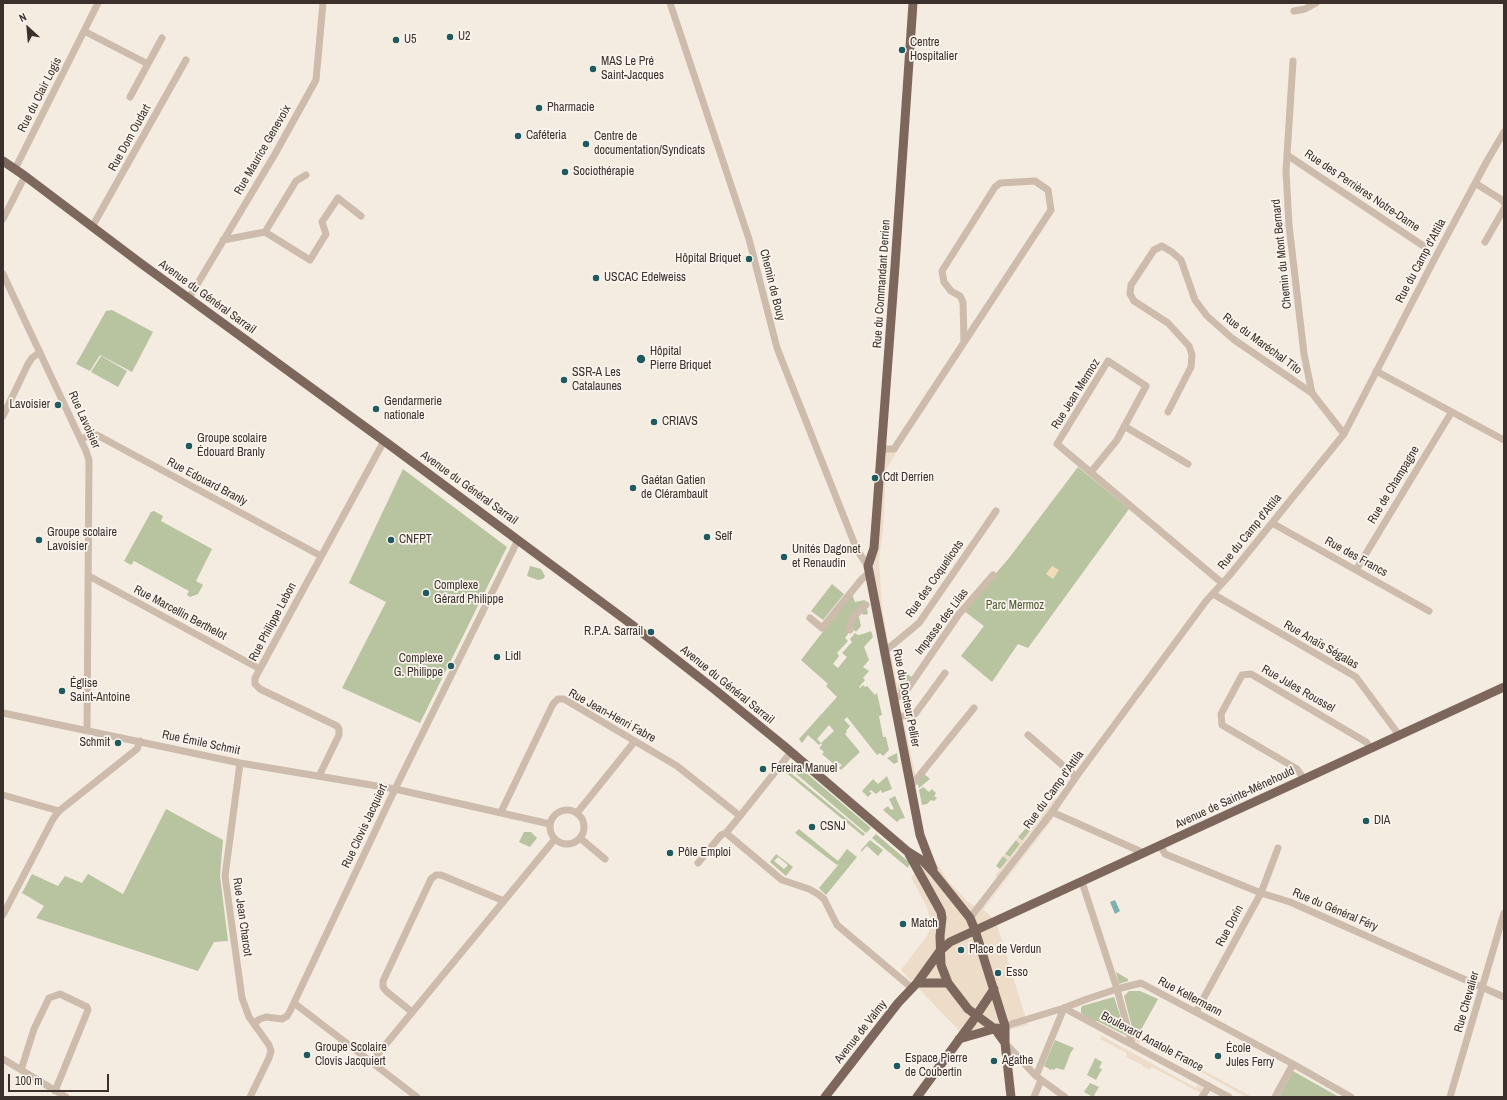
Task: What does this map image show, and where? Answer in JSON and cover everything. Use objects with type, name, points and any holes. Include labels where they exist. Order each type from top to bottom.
[{"type":"main road","name":"Rue du Commandant Derrien","points":[[868,569],[874,548],[913,3]]},
{"type":"main road","name":"Avenue du Général Sarrail","points":[[3,161],[518,540],[685,666],[791,752],[920,863]]},
{"type":"main road","name":"Rue du Docteur Pellier","points":[[868,569],[920,835],[934,873]]},
{"type":"main road","name":"Avenue de Sainte-Ménehould","points":[[976,930],[1504,687]]},
{"type":"main road","name":"Rue du Docteur Pellier","points":[[920,835],[920,863]]},
{"type":"main road","points":[[920,863],[934,873],[970,918],[976,930],[1005,1026],[1005,1043],[1011,1097]]},
{"type":"main road","points":[[920,863],[941,912],[941,965],[948,983],[974,1019],[995,1029],[1005,1043]]},
{"type":"main road","points":[[940,951],[950,942],[976,930]]},
{"type":"main road","name":"Avenue de Valmy","points":[[825,1097],[940,951]]},
{"type":"main road","points":[[914,985],[948,983]]},
{"type":"main road","points":[[918,1096],[994,989]]},
{"type":"main road","points":[[968,1009],[974,1009],[983,1005]]},
{"type":"main road","points":[[959,1039],[1005,1026]]},
{"type":"street","name":"Rue du Clair Logis","points":[[15,169],[98,3]]},
{"type":"street","name":"Rue Maurice Genevoix","points":[[189,298],[275,154],[316,80],[323,3]]},
{"type":"street","name":"Chemin de Bouy","points":[[670,3],[749,240],[777,348],[858,550],[868,569]]},
{"type":"street","points":[[1294,11],[1305,9],[1316,3]]},
{"type":"street","points":[[84,31],[148,64]]},
{"type":"street","points":[[130,97],[162,38]]},
{"type":"street","name":"Rue Dom Oudart","points":[[92,227],[186,60]]},
{"type":"street","name":"Chemin du Mont Bernard","points":[[1294,61],[1286,171],[1289,225],[1304,354],[1312,393],[1344,434]]},
{"type":"street","name":"Rue du Camp d'Attila","points":[[970,918],[1052,812],[1170,649],[1344,434],[1475,183],[1504,132]]},
{"type":"street","name":"Rue des Perrières Notre-Dame","points":[[1287,155],[1425,246]]},
{"type":"street","points":[[265,232],[296,181],[306,175]]},
{"type":"street","points":[[3,219],[24,176]]},
{"type":"street","points":[[881,449],[894,450],[1051,210],[1048,190],[1035,181],[1000,183],[995,187],[942,271],[944,282],[951,291],[960,296],[963,302],[964,341]]},
{"type":"street","points":[[1475,183],[1502,200],[1504,203]]},
{"type":"street","points":[[223,240],[265,232],[310,260],[326,234],[322,222],[338,198],[361,216]]},
{"type":"street","points":[[1485,242],[1504,209]]},
{"type":"street","name":"Rue du Maréchal Tito","points":[[1168,412],[1191,367],[1192,355],[1189,346],[1168,323],[1134,301],[1130,294],[1131,285],[1154,250],[1162,246],[1181,260],[1195,300],[1207,316],[1233,339],[1312,393]]},
{"type":"street","name":"Rue Lavoisier","points":[[3,274],[81,439],[89,460],[88,731]]},
{"type":"street","points":[[3,416],[28,364],[32,358],[40,352]]},
{"type":"street","name":"Rue Jean Mermoz","points":[[1091,472],[1117,440],[1146,386],[1108,361],[1058,444],[1091,472],[1222,583]]},
{"type":"street","points":[[1376,371],[1504,440]]},
{"type":"street","name":"Rue de Champagne","points":[[1356,570],[1451,412]]},
{"type":"street","points":[[1124,426],[1188,464]]},
{"type":"street","name":"Rue Edouard Branly","points":[[81,439],[91,435],[97,435],[321,556]]},
{"type":"street","name":"Rue Philippe Lebon","points":[[319,776],[339,735],[339,729],[337,726],[260,689],[255,681],[260,669],[384,441]]},
{"type":"street","name":"Rue des Coquelicots","points":[[884,652],[919,623],[996,511]]},
{"type":"street","name":"Rue des Francs","points":[[1272,523],[1429,611]]},
{"type":"street","name":"Rue Clovis Jacquiert","points":[[254,1023],[266,1017],[282,1019],[287,1016],[395,789],[518,540]]},
{"type":"street","points":[[810,618],[822,628],[861,580],[868,569]]},
{"type":"street","name":"Impasse des Lilas","points":[[893,699],[904,694],[959,614],[993,575]]},
{"type":"street","name":"Rue Marcellin Berthelot","points":[[89,576],[260,669]]},
{"type":"street","name":"Rue Anaïs Ségalas","points":[[1213,594],[1356,677],[1399,735]]},
{"type":"street","points":[[850,630],[852,618],[866,605]]},
{"type":"street","points":[[897,717],[915,714],[945,673]]},
{"type":"street","name":"Rue Jules Roussel","points":[[1304,779],[1297,769],[1222,725],[1221,714],[1242,675],[1251,674],[1366,742],[1371,748]]},
{"type":"street","name":"Rue Jean-Henri Fabre","points":[[502,812],[553,704],[558,699],[564,699],[677,766],[740,816]]},
{"type":"street","points":[[911,786],[974,708]]},
{"type":"street","name":"Rue Émile Schmit","points":[[3,713],[240,763],[395,789]]},
{"type":"street","points":[[1028,735],[1076,777]]},
{"type":"street","points":[[3,915],[53,819],[59,811],[137,749],[140,741]]},
{"type":"street","points":[[577,813],[635,741]]},
{"type":"street","points":[[698,863],[721,835],[726,833],[791,752]]},
{"type":"street","name":"Rue Jean Charcot","points":[[240,763],[225,876],[242,998],[245,1009],[254,1023]]},
{"type":"street","points":[[395,789],[550,824]]},
{"type":"street","points":[[3,795],[59,811]]},
{"type":"street","points":[[560,811],[572,811],[577,813],[584,825],[580,838],[570,844],[565,844],[555,839],[550,830],[552,818],[560,811]]},
{"type":"street","points":[[1052,812],[1144,853]]},
{"type":"street","points":[[726,833],[782,880],[818,894],[824,899],[837,925],[914,985]]},
{"type":"street","points":[[580,838],[605,859]]},
{"type":"street","points":[[372,1061],[555,839]]},
{"type":"street","name":"Rue du Général Féry","points":[[1160,846],[1165,854],[1260,893],[1290,902],[1504,997]]},
{"type":"street","name":"Rue Dorin","points":[[1196,1012],[1260,893],[1278,848]]},
{"type":"street","points":[[412,1012],[386,992],[383,988],[383,981],[431,879],[436,875],[441,875],[504,901]]},
{"type":"street","points":[[1082,882],[1117,989],[1132,1044]]},
{"type":"street","name":"Rue Chevalier","points":[[1450,1097],[1504,913]]},
{"type":"street","name":"Rue Kellermann","points":[[1005,1026],[1064,1008],[1117,989],[1141,983],[1293,1064],[1351,1097]]},
{"type":"street","points":[[21,1070],[34,1029],[49,998],[60,994],[87,1007],[88,1010],[56,1090]]},
{"type":"street","points":[[294,1003],[372,1061],[414,1096]]},
{"type":"street","points":[[1034,1097],[1038,1078],[1064,1008]]},
{"type":"street","name":"Boulevard Anatole France","points":[[1064,1008],[1229,1097]]},
{"type":"street","points":[[250,1097],[271,1051],[269,1045],[254,1023]]},
{"type":"street","points":[[1005,1043],[1038,1078],[1065,1097]]},
{"type":"street","points":[[3,1060],[66,1097]]},
{"type":"street","points":[[1275,1097],[1293,1064]]},
{"type":"street","points":[[1202,1097],[1209,1086]]},
{"type":"green space","points":[[112,310],[153,332],[132,372],[100,355],[90,371],[76,364],[106,311]]},
{"type":"green space","points":[[101,356],[127,371],[118,387],[91,372]]},
{"type":"green space","name":"Parc Mermoz","points":[[1078,467],[1129,509],[1028,648],[1018,644],[992,682],[961,656],[984,626],[964,611],[1009,558]]},
{"type":"green space","name":"Complexe Gérard Philippe","points":[[403,469],[507,547],[420,723],[342,688],[386,602],[349,583]]},
{"type":"green space","points":[[154,511],[163,516],[161,521],[212,549],[196,581],[203,585],[198,594],[190,597],[187,595],[189,591],[134,561],[131,565],[124,561],[151,512]]},
{"type":"green space","points":[[530,566],[541,569],[545,576],[543,579],[538,580],[527,576]]},
{"type":"green space","points":[[832,584],[844,594],[823,620],[811,611]]},
{"type":"green space","points":[[852,594],[855,602],[865,600],[868,614],[863,615],[862,612],[858,613],[861,626],[856,632],[852,628],[845,638],[848,641],[837,653],[839,656],[833,664],[838,668],[847,657],[842,653],[852,642],[850,639],[855,633],[858,635],[871,631],[873,637],[864,647],[869,660],[863,667],[869,671],[863,678],[865,680],[859,687],[860,688],[863,685],[865,687],[867,686],[875,695],[877,693],[882,715],[879,716],[883,737],[886,737],[889,750],[883,756],[880,753],[877,755],[847,717],[844,720],[850,726],[845,734],[860,752],[841,770],[839,768],[842,765],[839,763],[835,765],[822,754],[824,752],[819,748],[822,745],[821,743],[819,745],[808,735],[802,743],[799,739],[837,697],[826,686],[828,684],[801,660]],"holes":[[[829,725],[834,731],[821,743],[817,739]]]},
{"type":"green space","points":[[906,673],[913,678],[899,695],[898,684]]},
{"type":"green space","points":[[897,753],[898,762],[894,764],[887,758]]},
{"type":"green space","points":[[792,761],[871,828],[866,833],[788,767]]},
{"type":"green space","points":[[786,769],[865,834],[863,836],[784,771]]},
{"type":"green space","points":[[924,774],[930,779],[919,788],[917,782]]},
{"type":"green space","points":[[887,776],[892,789],[882,793],[881,790],[876,794],[871,790],[869,792],[872,793],[868,797],[862,791],[873,779],[878,784]]},
{"type":"green space","points":[[923,787],[929,792],[932,789],[936,793],[934,796],[937,798],[934,801],[931,800],[927,804],[922,805],[919,790]]},
{"type":"green space","points":[[895,796],[905,818],[900,819],[897,822],[883,810],[888,806],[891,810],[894,809],[889,799]]},
{"type":"green space","points":[[166,809],[223,840],[220,876],[228,941],[214,942],[198,971],[36,918],[44,906],[22,893],[32,874],[58,886],[65,876],[82,883],[88,874],[123,894]]},
{"type":"green space","points":[[1026,828],[1030,831],[1022,841],[1018,837]]},
{"type":"green space","points":[[799,829],[838,861],[847,849],[857,857],[826,895],[819,888],[839,864],[837,865],[795,833]]},
{"type":"green space","points":[[524,832],[531,832],[537,838],[530,847],[519,842]]},
{"type":"green space","points":[[876,834],[910,863],[908,868],[872,838]]},
{"type":"green space","points":[[870,840],[883,850],[878,856],[867,846],[861,852]]},
{"type":"green space","points":[[1016,840],[1020,844],[1010,857],[1005,854]]},
{"type":"green space","points":[[776,854],[793,867],[786,876],[770,862]],"holes":[[[778,857],[788,865],[784,869],[774,861]]]},
{"type":"green space","points":[[1003,856],[1008,860],[1000,869],[996,866]]},
{"type":"green space","points":[[1116,972],[1128,979],[1128,981],[1119,984]]},
{"type":"green space","points":[[1129,991],[1140,991],[1158,999],[1137,1037],[1134,1035],[1124,996]]},
{"type":"green space","points":[[1114,997],[1128,1035],[1125,1035],[1097,1021],[1093,1021],[1081,1013],[1082,1006]]},
{"type":"green space","points":[[1055,1040],[1074,1048],[1064,1070],[1056,1068],[1051,1070],[1044,1066]]},
{"type":"green space","points":[[1095,1058],[1102,1062],[1099,1068],[1102,1069],[1096,1080],[1087,1075]]},
{"type":"green space","points":[[1293,1071],[1307,1079],[1339,1097],[1279,1097]]},
{"type":"green space","points":[[1090,1083],[1099,1087],[1093,1097],[1084,1092]]},
{"type":"sand","points":[[1052,566],[1059,570],[1053,579],[1046,574]]},
{"type":"shaded area","points":[[883,450],[898,450],[886,469],[883,529],[879,560],[882,609],[889,647],[886,650],[872,573],[879,530]]},
{"type":"shaded area","points":[[890,650],[899,695],[895,697],[887,651]]},
{"type":"shaded area","points":[[899,717],[903,717],[916,779],[913,783]]},
{"type":"shaded area","points":[[1055,798],[1057,800],[1043,820],[1041,819],[1023,842],[1024,845],[1012,856],[1014,858],[1002,870],[1003,871],[998,877],[995,876],[1007,860],[1003,856],[1005,854],[1010,857],[1020,844],[1016,840],[1018,837],[1022,841]]},
{"type":"shaded area","name":"Place de Verdun","points":[[1055,816],[983,910],[989,914],[997,925],[1028,1025],[968,1040],[901,970],[927,936],[931,927],[927,907],[911,877],[932,856],[948,881],[969,903],[979,908],[982,904],[985,906],[1044,829],[1042,828],[1050,817]]},
{"type":"shaded area","points":[[1133,1030],[1134,1035],[1144,1041],[1146,1039],[1252,1097],[1246,1097],[1148,1042],[1147,1045],[1140,1041],[1139,1046],[1133,1043],[1130,1031]]},
{"type":"shaded area","points":[[1102,1036],[1196,1088],[1198,1085],[1202,1087],[1201,1093],[1152,1067],[1150,1070],[1126,1057],[1127,1053],[1100,1039]]},
{"type":"water","points":[[1115,900],[1120,911],[1115,914],[1110,902]]},
{"type":"place","name":"U2","points":[[450,37]]},
{"type":"place","name":"U5","points":[[396,40]]},
{"type":"place","name":"Centre Hospitalier","points":[[902,50]]},
{"type":"place","name":"MAS Le Pré Saint-Jacques","points":[[593,69]]},
{"type":"place","name":"Pharmacie","points":[[539,108]]},
{"type":"place","name":"Caféteria","points":[[518,136]]},
{"type":"place","name":"Centre de documentation/Syndicats","points":[[586,144]]},
{"type":"place","name":"Sociothérapie","points":[[565,172]]},
{"type":"place","name":"Hôpital Briquet","points":[[749,259]]},
{"type":"place","name":"USCAC Edelweiss","points":[[596,278]]},
{"type":"place","name":"Hôpital Pierre Briquet","points":[[641,359]]},
{"type":"place","name":"SSR-A Les Catalaunes","points":[[564,380]]},
{"type":"place","name":"Lavoisier","points":[[58,405]]},
{"type":"place","name":"Gendarmerie nationale","points":[[376,409]]},
{"type":"place","name":"CRIAVS","points":[[654,422]]},
{"type":"place","name":"Groupe scolaire Édouard Branly","points":[[189,446]]},
{"type":"place","name":"Cdt Derrien","points":[[875,478]]},
{"type":"place","name":"Gaétan Gatien de Clérambault","points":[[633,488]]},
{"type":"place","name":"Self","points":[[707,537]]},
{"type":"place","name":"Groupe scolaire Lavoisier","points":[[39,540]]},
{"type":"place","name":"CNFPT","points":[[391,540]]},
{"type":"place","name":"Unités Dagonet et Renaudin","points":[[784,557]]},
{"type":"place","name":"Complexe Gérard Philippe","points":[[426,593]]},
{"type":"place","name":"R.P.A. Sarrail","points":[[651,632]]},
{"type":"place","name":"Lidl","points":[[497,657]]},
{"type":"place","name":"Complexe G. Philippe","points":[[451,666]]},
{"type":"place","name":"Église Saint-Antoine","points":[[62,691]]},
{"type":"place","name":"Schmit","points":[[118,743]]},
{"type":"place","name":"Fereira Manuel","points":[[763,769]]},
{"type":"place","name":"DIA","points":[[1366,821]]},
{"type":"place","name":"CSNJ","points":[[812,827]]},
{"type":"place","name":"Pôle Emploi","points":[[670,853]]},
{"type":"place","name":"Match","points":[[903,924]]},
{"type":"place","name":"Place de Verdun","points":[[961,950]]},
{"type":"place","name":"Esso","points":[[998,973]]},
{"type":"place","name":"Groupe Scolaire Clovis Jacquiert","points":[[307,1055]]},
{"type":"place","name":"École Jules Ferry","points":[[1218,1056]]},
{"type":"place","name":"Agathe","points":[[994,1061]]},
{"type":"place","name":"Espace Pierre de Coubertin","points":[[897,1066]]}]
